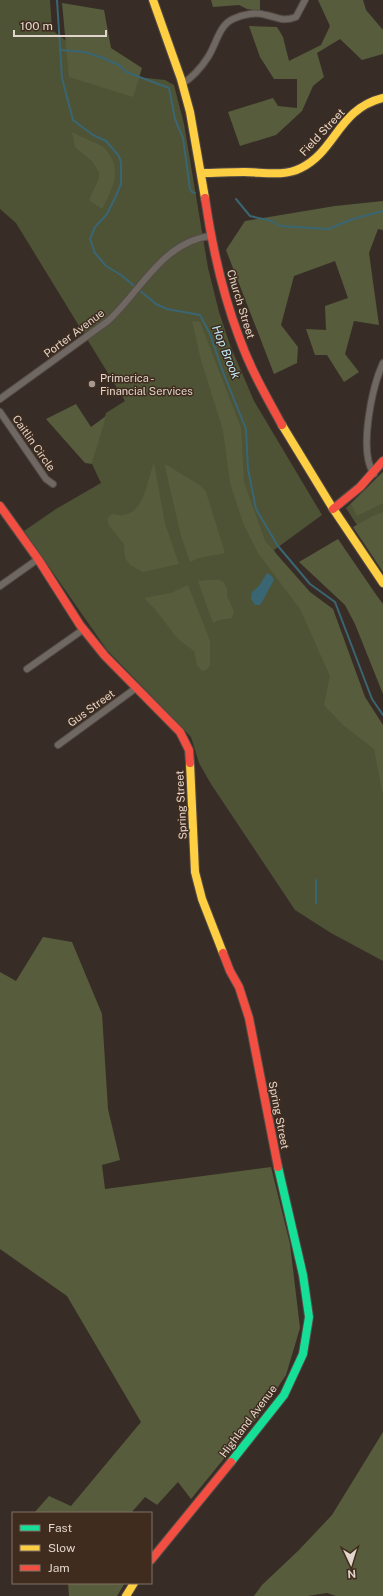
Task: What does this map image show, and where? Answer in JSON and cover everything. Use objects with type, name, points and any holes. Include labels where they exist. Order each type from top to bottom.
[{"type":"main road","name":"Church Street","points":[[153,0],[182,84],[192,122],[202,173],[211,236],[232,318],[253,371],[274,412],[333,509],[383,584]]},
{"type":"main road","name":"Field Street","points":[[202,173],[280,172],[300,169],[316,158],[345,122],[359,108],[373,100],[383,98]]},
{"type":"main road","points":[[333,509],[358,490],[374,474],[383,461]]},
{"type":"main road","name":"Spring Street","points":[[0,506],[38,559],[84,629],[105,656],[180,732],[187,744],[191,771],[196,872],[202,898],[230,971],[239,987],[247,1010],[276,1157]]},
{"type":"main road","name":"Highland Avenue","points":[[152,1559],[194,1509],[284,1394],[302,1354],[309,1317],[303,1275],[276,1157]]},
{"type":"main road","points":[[126,1596],[133,1584]]},
{"type":"street","points":[[182,84],[198,71],[208,57],[223,27],[231,19],[246,14],[265,14],[280,20],[287,20],[296,17],[305,0]]},
{"type":"street","name":"Porter Avenue","points":[[0,399],[99,328],[129,300],[164,258],[176,249],[198,238],[211,236]]},
{"type":"street","points":[[374,474],[368,464],[367,436],[369,411],[383,363]]},
{"type":"street","name":"Caitlin Circle","points":[[0,412],[46,479],[52,484]]},
{"type":"street","points":[[0,586],[38,559]]},
{"type":"street","points":[[27,668],[84,629]]},
{"type":"street","name":"Gus Street","points":[[58,745],[136,688]]},
{"type":"green space","points":[[0,0],[50,0],[52,30],[97,64],[127,76],[165,80],[174,85],[184,124],[208,268],[219,312],[230,345],[254,401],[322,515],[274,550],[383,754],[383,961],[331,933],[295,910],[211,784],[199,763],[191,737],[107,650],[24,531],[56,509],[101,483],[92,464],[106,413],[125,401],[16,223],[0,209]]},
{"type":"green space","points":[[211,0],[260,0],[260,11],[247,9],[239,5],[213,7]]},
{"type":"green space","points":[[318,0],[363,0],[366,10],[383,30],[383,54],[362,60],[340,39],[317,53],[324,77],[313,86],[302,111],[276,135],[240,146],[228,112],[273,98],[278,106],[297,108],[297,79],[274,79],[260,57],[249,26],[277,27],[283,37],[289,61],[321,45],[330,26]]},
{"type":"green space","points":[[62,3],[104,10],[111,48],[142,68],[133,97],[69,77]]},
{"type":"green space","points":[[72,132],[104,147],[113,161],[115,168],[114,182],[102,209],[89,200],[99,178],[99,173],[93,162],[75,147]]},
{"type":"green space","points":[[383,201],[383,230],[378,229],[369,253],[379,325],[354,321],[345,354],[359,372],[344,382],[327,355],[315,355],[306,329],[326,330],[325,306],[348,298],[335,261],[294,276],[281,325],[298,347],[297,363],[274,374],[226,250],[245,221],[335,206]]},
{"type":"green space","points":[[192,321],[200,322],[241,428],[244,482],[265,541],[310,592],[333,609],[365,697],[383,725],[383,795],[374,749],[343,725],[324,705],[330,676],[300,609],[258,553],[243,523],[230,483],[223,430],[201,360]]},
{"type":"green space","points":[[76,404],[91,427],[106,416],[92,464],[85,463],[46,419]]},
{"type":"green space","points":[[154,463],[165,524],[179,564],[143,572],[130,565],[125,558],[124,544],[109,525],[107,519],[112,514],[124,515],[131,513],[137,508],[141,502]]},
{"type":"green space","points":[[165,464],[201,486],[206,492],[225,553],[199,558],[190,562],[181,536]]},
{"type":"green space","points":[[383,472],[383,565],[346,508]]},
{"type":"green space","points":[[383,472],[383,503],[357,516],[351,504]]},
{"type":"green space","points":[[383,512],[383,572],[353,527]]},
{"type":"green space","points":[[338,539],[383,604],[383,694],[355,624],[345,605],[299,562]]},
{"type":"green space","points":[[219,580],[224,582],[227,589],[227,596],[234,612],[232,618],[219,620],[213,623],[198,581]]},
{"type":"green space","points":[[188,585],[210,641],[210,666],[206,670],[202,671],[197,665],[194,651],[178,639],[154,608],[144,598],[171,593]]},
{"type":"green space","points":[[43,937],[72,942],[102,1014],[108,1109],[120,1160],[102,1165],[105,1189],[271,1167],[290,1244],[300,1328],[286,1375],[258,1417],[191,1499],[178,1482],[157,1505],[145,1497],[132,1512],[35,1512],[49,1496],[71,1506],[141,1422],[67,1296],[0,1249],[0,972],[16,981]]},
{"type":"green space","points":[[383,1432],[383,1596],[336,1596],[327,1593],[307,1596],[254,1596],[262,1585],[299,1550],[332,1515]]},
{"type":"green space","points":[[68,1584],[124,1584],[117,1596],[69,1596]]},
{"type":"water","points":[[267,573],[272,576],[274,580],[260,605],[255,605],[251,599],[252,592],[259,586]]},
{"type":"waterway","name":"Hop Brook","points":[[57,0],[62,78],[73,120],[93,135],[106,141],[119,156],[121,162],[121,184],[107,214],[95,227],[90,239],[95,253],[106,266],[121,275],[156,304],[167,309],[200,315],[210,334],[223,372],[246,429],[248,469],[256,509],[278,546],[310,584],[335,602],[372,699],[383,715]]},
{"type":"waterway","points":[[60,50],[85,52],[103,58],[119,65],[126,72],[169,88],[175,119],[183,138],[190,189],[195,193]]},
{"type":"waterway","points":[[236,199],[250,216],[272,221],[280,226],[328,229],[353,219],[383,211]]},
{"type":"waterway","points":[[316,880],[316,903]]},
{"type":"traffic: fast","points":[[231,1462],[284,1395],[303,1354],[309,1317],[303,1275],[278,1167]]},
{"type":"traffic: slow","points":[[153,0],[181,79],[190,112],[205,198]]},
{"type":"traffic: slow","points":[[201,173],[280,173],[294,171],[313,161],[356,111],[368,103],[383,98]]},
{"type":"traffic: slow","points":[[282,425],[332,507],[383,583]]},
{"type":"traffic: slow","points":[[190,763],[195,872],[202,899],[223,953]]},
{"type":"traffic: slow","points":[[126,1596],[133,1584]]},
{"type":"traffic: jam","points":[[205,198],[218,269],[233,320],[253,371],[282,425]]},
{"type":"traffic: jam","points":[[333,509],[360,487],[383,461]]},
{"type":"traffic: jam","points":[[0,506],[38,559],[80,625],[105,656],[180,732],[189,750],[190,763]]},
{"type":"traffic: jam","points":[[223,953],[230,971],[239,987],[249,1018],[278,1167]]},
{"type":"traffic: jam","points":[[152,1559],[231,1462]]},
{"type":"place","name":"Primerica - Financial Services","points":[[92,384]]}]
